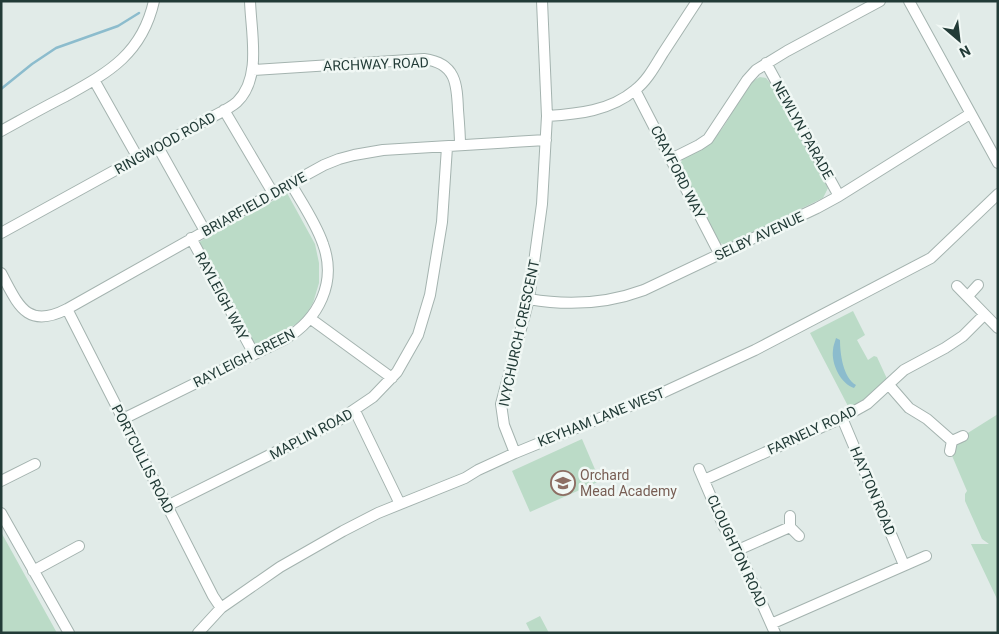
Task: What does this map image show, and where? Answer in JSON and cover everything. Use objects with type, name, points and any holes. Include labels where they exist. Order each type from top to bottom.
[{"type":"street","points":[[1,131],[94,80],[117,64],[133,47],[145,28],[154,1]]},
{"type":"street","name":"RINGWOOD ROAD","points":[[1,234],[236,102],[245,91],[253,70],[250,1]]},
{"type":"street","name":"IVYCHURCH CRESCENT","points":[[515,452],[504,426],[501,404],[529,299],[542,204],[547,116],[542,1]]},
{"type":"street","points":[[547,116],[594,111],[612,104],[635,90],[654,68],[697,1]]},
{"type":"street","points":[[671,159],[699,145],[708,138],[747,80],[766,63],[880,1]]},
{"type":"street","points":[[909,1],[998,163]]},
{"type":"street","name":"ARCHWAY ROAD","points":[[253,70],[424,59],[437,62],[448,70],[456,85],[460,146]]},
{"type":"street","name":"NEWLYN PARADE","points":[[766,63],[839,196]]},
{"type":"street","points":[[94,80],[138,158]]},
{"type":"street","name":"CRAYFORD WAY","points":[[635,90],[720,254]]},
{"type":"street","points":[[224,110],[273,193]]},
{"type":"street","name":"SELBY AVENUE","points":[[529,299],[574,304],[617,299],[644,290],[779,227],[839,196],[970,114]]},
{"type":"street","name":"BRIARFIELD DRIVE","points":[[1,273],[17,302],[28,313],[38,317],[48,317],[66,309],[324,165],[354,155],[383,150],[546,140]]},
{"type":"street","points":[[158,147],[205,231]]},
{"type":"street","name":"MAPLIN ROAD","points":[[167,506],[318,432],[355,411],[374,397],[392,378],[412,348],[427,309],[442,222],[447,147]]},
{"type":"street","name":"RAYLEIGH GREEN","points":[[123,419],[293,334],[311,319],[325,292],[328,263],[319,234],[291,184]]},
{"type":"street","name":"KEYHAM LANE WEST","points":[[198,633],[221,608],[280,567],[342,531],[378,513],[465,478],[515,452],[664,392],[755,350],[924,262],[931,258],[998,194]]},
{"type":"street","name":"RAYLEIGH WAY","points":[[191,238],[254,354]]},
{"type":"street","points":[[968,296],[978,285]]},
{"type":"street","points":[[957,286],[998,328]]},
{"type":"street","name":"PORTCULLIS ROAD","points":[[66,309],[213,596],[221,608]]},
{"type":"street","name":"FARNELY ROAD","points":[[704,480],[842,418],[867,404],[904,370],[963,336],[984,315]]},
{"type":"street","points":[[311,319],[392,378]]},
{"type":"street","points":[[889,385],[909,408],[927,419],[951,446],[963,436]]},
{"type":"street","points":[[355,411],[400,504]]},
{"type":"street","name":"HAYTON ROAD","points":[[842,418],[904,565]]},
{"type":"street","points":[[1,481],[35,464]]},
{"type":"street","name":"CLOUGHTON ROAD","points":[[699,469],[724,527],[738,550],[773,628]]},
{"type":"street","points":[[1,513],[69,633]]},
{"type":"street","points":[[790,516],[790,527],[799,536]]},
{"type":"street","points":[[738,550],[790,527]]},
{"type":"street","points":[[33,571],[79,546]]},
{"type":"street","points":[[773,628],[926,556]]},
{"type":"green space","points":[[760,77],[766,78],[771,84],[828,188],[823,198],[726,245],[717,242],[681,168],[681,163],[683,157],[716,136],[742,96],[754,81]]},
{"type":"green space","points":[[287,193],[315,244],[319,263],[319,283],[313,303],[302,321],[255,346],[199,242]]},
{"type":"green space","points":[[853,311],[865,335],[857,340],[868,360],[874,356],[877,357],[888,381],[849,408],[810,333]]},
{"type":"green space","points":[[998,414],[998,601],[971,544],[989,544],[982,539],[965,501],[967,491],[950,451],[963,436]]},
{"type":"green space","points":[[582,439],[600,481],[530,512],[512,471]]},
{"type":"green space","points":[[1,532],[57,633],[1,633]]},
{"type":"green space","points":[[540,616],[549,633],[531,633],[526,623]]},
{"type":"water","points":[[836,338],[840,340],[843,365],[848,377],[856,385],[854,388],[841,378],[835,367],[833,347]]},
{"type":"waterway","points":[[1,89],[32,64],[56,48],[118,26],[139,13]]},
{"type":"place","name":"Orchard Mead Academy","points":[[563,483]]}]
